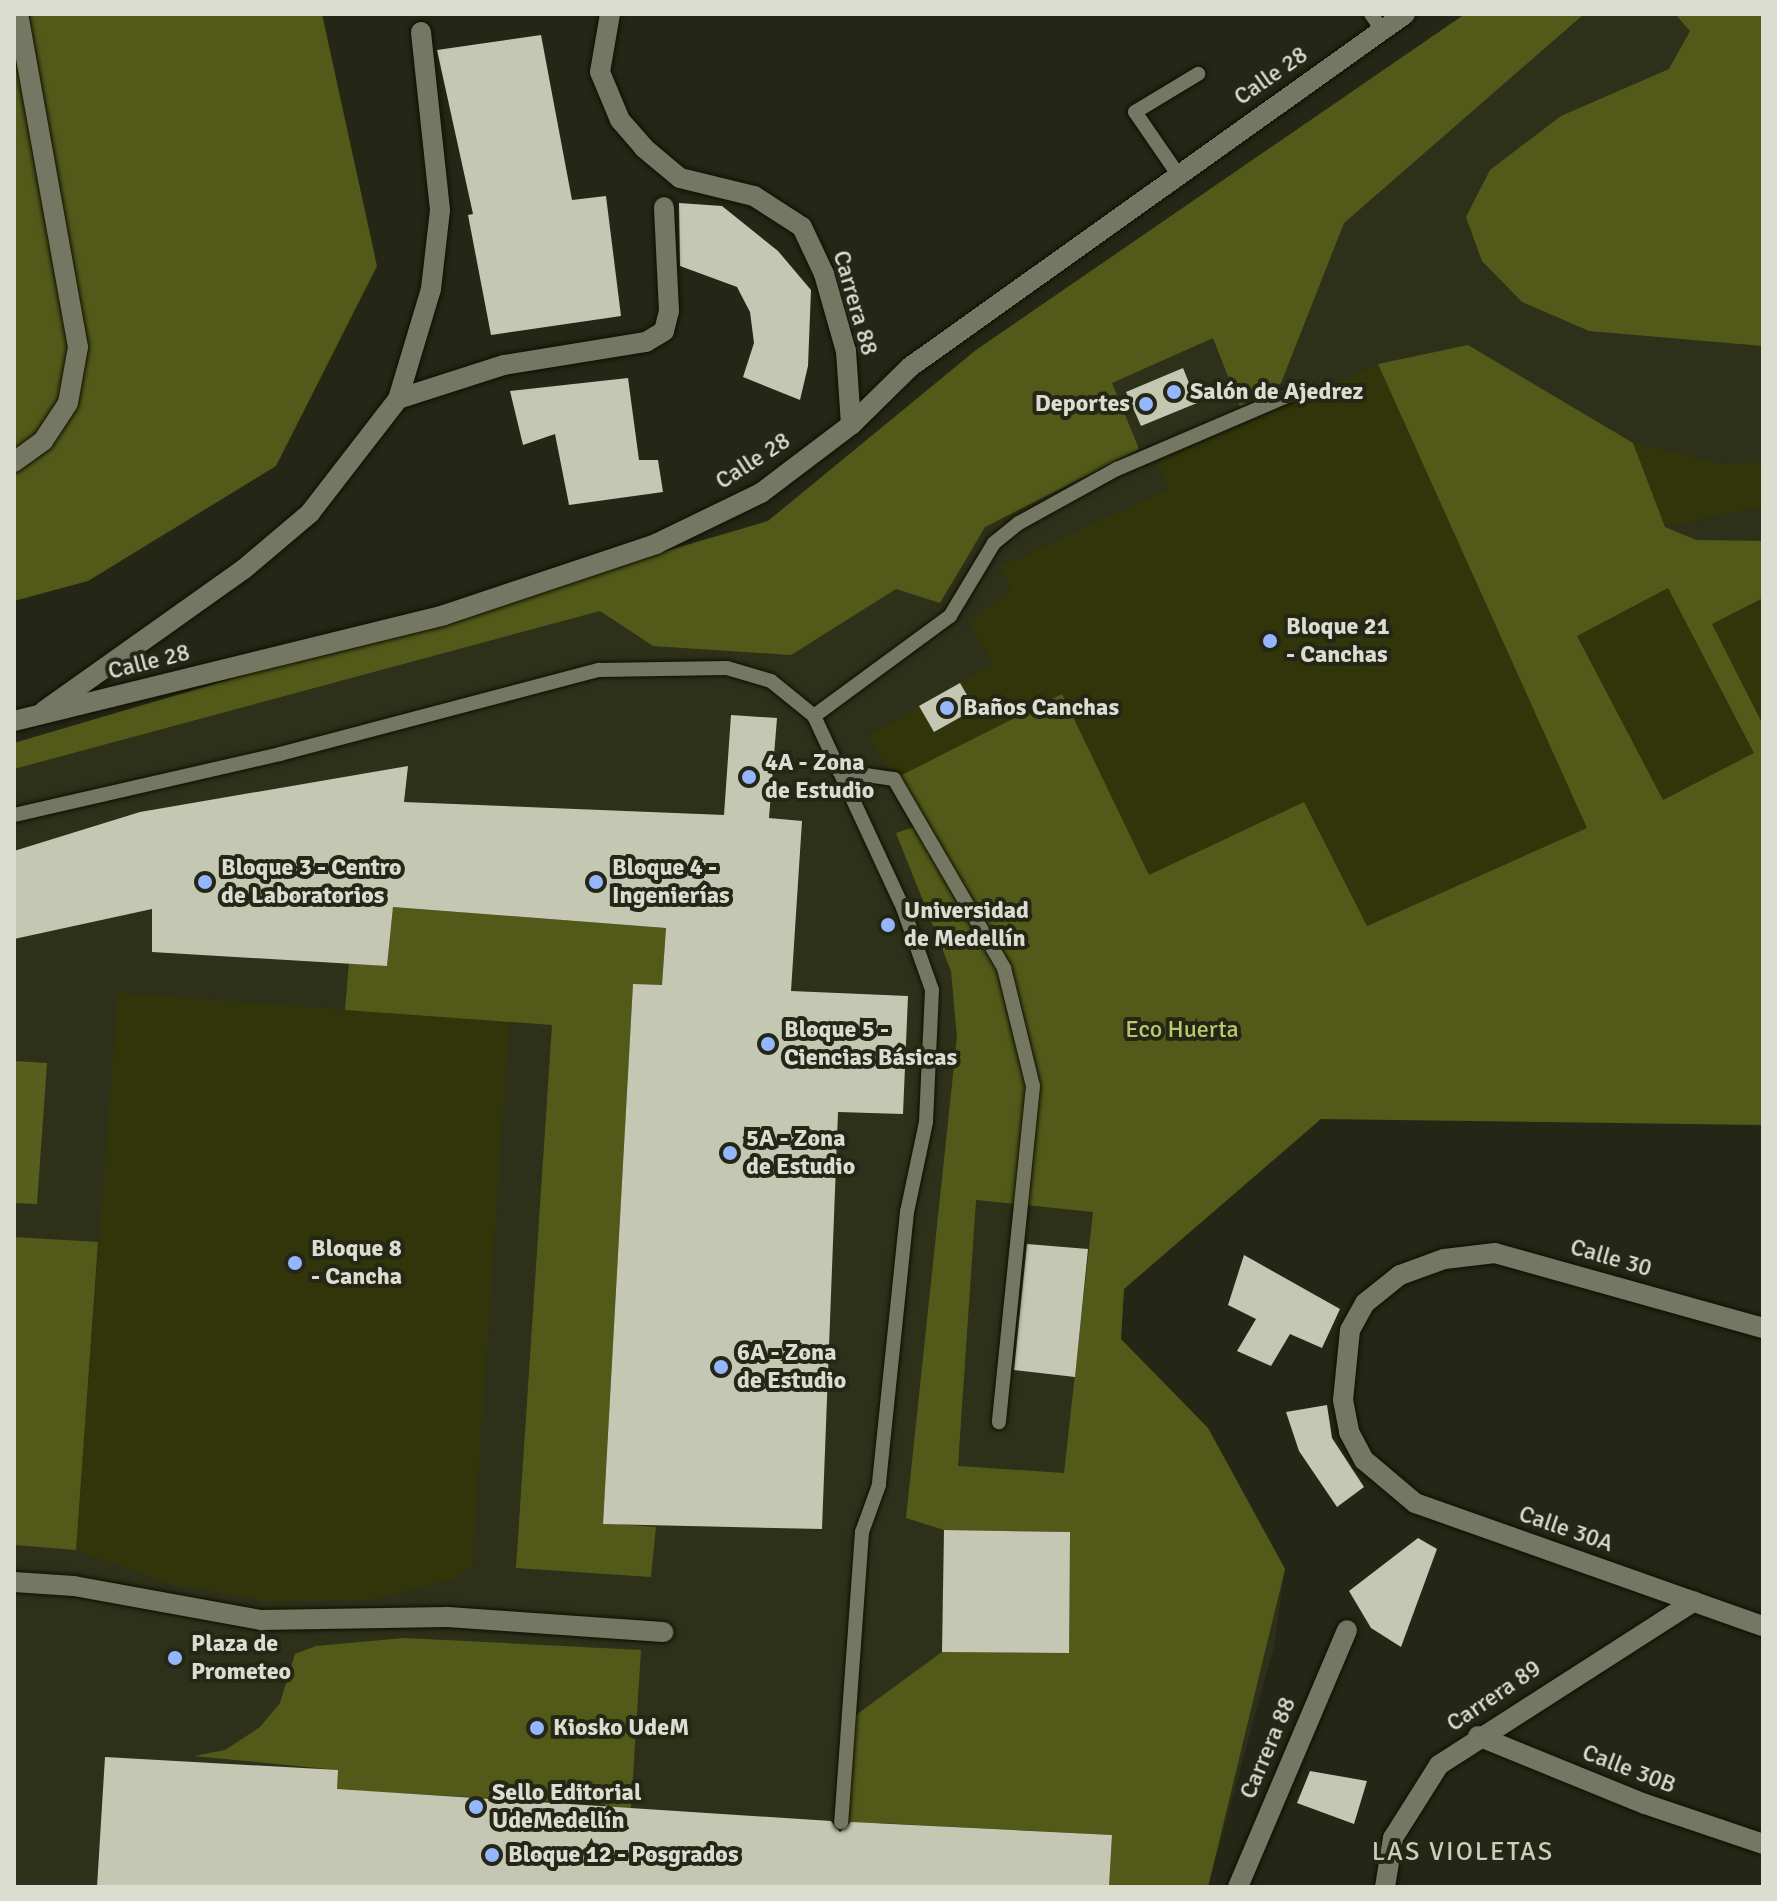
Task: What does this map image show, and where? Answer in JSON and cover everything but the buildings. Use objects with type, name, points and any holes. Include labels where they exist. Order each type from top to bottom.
[{"type":"street","points":[[14,462],[43,441],[68,403],[78,347],[18,14]]},
{"type":"street","name":"Carrera 88","points":[[610,14],[600,72],[620,120],[680,178],[754,196],[802,227],[824,274],[846,351],[851,425]]},
{"type":"street","name":"Calle 28","points":[[24,720],[444,615],[656,544],[761,493],[851,425],[910,367],[1177,173],[1376,22],[1405,14]]},
{"type":"street","points":[[24,720],[244,569],[310,513],[398,399],[431,289],[440,210],[421,32]]},
{"type":"street","points":[[398,399],[504,365],[646,342],[664,331],[669,297],[664,207]]},
{"type":"street","name":"Calle 30","points":[[1364,1460],[1349,1432],[1343,1400],[1350,1330],[1365,1303],[1400,1275],[1444,1259],[1495,1253],[1763,1328]]},
{"type":"street","name":"Calle 30A","points":[[1364,1460],[1415,1503],[1763,1626]]},
{"type":"street","points":[[14,1582],[74,1586],[261,1620],[447,1617],[663,1632]]},
{"type":"street","name":"Carrera 89","points":[[1385,1887],[1393,1838],[1416,1793],[1439,1765],[1478,1736],[1694,1601]]},
{"type":"street","name":"Carrera 88","points":[[1238,1887],[1347,1630]]},
{"type":"street","name":"Calle 30B","points":[[1478,1736],[1645,1804],[1763,1844]]},
{"type":"lane","points":[[1177,173],[1135,112],[1198,74]]},
{"type":"lane","points":[[814,716],[950,616],[994,543],[1019,523],[1117,469],[1292,394]]},
{"type":"lane","points":[[14,815],[280,754],[599,670],[727,668],[771,681],[814,716],[903,908],[932,990],[926,1122],[907,1212],[881,1471],[874,1508],[862,1532],[841,1822]]},
{"type":"lane","points":[[839,771],[894,779],[1004,968],[1033,1086],[999,1422]]},
{"type":"shaded area","name":"Universidad de Medellín","points":[[1465,14],[1763,14],[1763,1125],[1310,1108],[1124,1289],[1121,1339],[1208,1428],[1285,1569],[1274,1646],[1208,1887],[14,1887],[14,743],[768,521],[976,350]]},
{"type":"shaded area","name":"Bloque 21 - Canchas","points":[[1378,364],[1587,828],[1366,926],[1304,802],[1149,875],[894,779],[870,736],[919,706],[934,732],[975,710],[960,683],[992,663],[970,622],[1011,589],[1000,567],[1169,489],[1158,462]]},
{"type":"shaded area","points":[[1633,443],[1722,464],[1763,462],[1763,511],[1747,509],[1665,527]]},
{"type":"shaded area","points":[[1668,588],[1754,753],[1662,800],[1577,635]]},
{"type":"shaded area","points":[[1763,598],[1763,725],[1712,624]]},
{"type":"shaded area","name":"Bloque 8 - Cancha","points":[[118,993],[509,1022],[472,1565],[455,1578],[374,1599],[269,1601],[175,1585],[76,1550]]},
{"type":"shaded area","points":[[14,1061],[47,1063],[37,1204],[14,1203]]},
{"type":"green space","points":[[14,14],[322,14],[377,266],[276,466],[88,581],[14,601]]},
{"type":"green space","points":[[1465,14],[1584,14],[1344,223],[1281,383],[1240,407],[1213,338],[1112,383],[1139,449],[985,527],[940,603],[896,589],[791,655],[653,646],[600,611],[14,769],[14,743],[768,521],[976,350]]},
{"type":"green space","points":[[1675,14],[1763,14],[1763,346],[1589,331],[1522,302],[1482,261],[1466,217],[1490,170],[1561,116],[1669,69],[1690,31]]},
{"type":"green space","name":"Eco Huerta","points":[[1468,345],[1633,443],[1665,527],[1696,540],[1763,541],[1763,598],[1712,624],[1763,725],[1763,1125],[1321,1119],[1124,1289],[1121,1339],[1208,1428],[1285,1569],[1208,1887],[1109,1887],[1112,1835],[879,1823],[841,1839],[849,1720],[942,1652],[1069,1652],[1069,1532],[944,1530],[906,1518],[957,1037],[951,971],[896,833],[920,825],[894,779],[1062,694],[1149,875],[1304,802],[1367,926],[1587,828],[1378,364]],"holes":[[[1668,588],[1754,753],[1663,800],[1577,636]],[[976,1200],[1093,1212],[1064,1473],[958,1466]]]},
{"type":"green space","points":[[393,907],[666,928],[662,985],[633,985],[603,1523],[656,1527],[651,1577],[516,1568],[552,1025],[345,1010],[349,963],[387,966]]},
{"type":"green space","points":[[14,1237],[98,1242],[76,1550],[14,1545]]},
{"type":"green space","points":[[404,1638],[641,1650],[630,1823],[605,1822],[605,1804],[337,1790],[337,1770],[194,1756],[225,1750],[260,1727],[280,1703],[295,1654],[316,1646]]},
{"type":"place","name":"Salón de Ajedrez","points":[[1174,392]]},
{"type":"place","name":"Deportes","points":[[1146,404]]},
{"type":"place","name":"Bloque 21 - Canchas","points":[[1270,641]]},
{"type":"place","name":"Baños Canchas","points":[[947,708]]},
{"type":"place","name":"4A - Zona de Estudio","points":[[749,777]]},
{"type":"place","name":"Bloque 3 - Centro de Laboratorios","points":[[205,882]]},
{"type":"place","name":"Bloque 4 - Ingenierías","points":[[596,882]]},
{"type":"place","name":"Universidad de Medellín","points":[[888,925]]},
{"type":"place","name":"Bloque 5 - Ciencias Básicas","points":[[768,1044]]},
{"type":"place","name":"5A - Zona de Estudio","points":[[730,1153]]},
{"type":"place","name":"Bloque 8 - Cancha","points":[[295,1263]]},
{"type":"place","name":"6A - Zona de Estudio","points":[[721,1367]]},
{"type":"place","name":"Plaza de Prometeo","points":[[175,1658]]},
{"type":"place","name":"Kiosko UdeM","points":[[537,1728]]},
{"type":"place","name":"Sello Editorial UdeMedellín","points":[[476,1807]]},
{"type":"place","name":"Bloque 12 - Posgrados","points":[[492,1855]]},
{"type":"district","name":"LAS VIOLETAS","points":[[1463,1853]]}]
